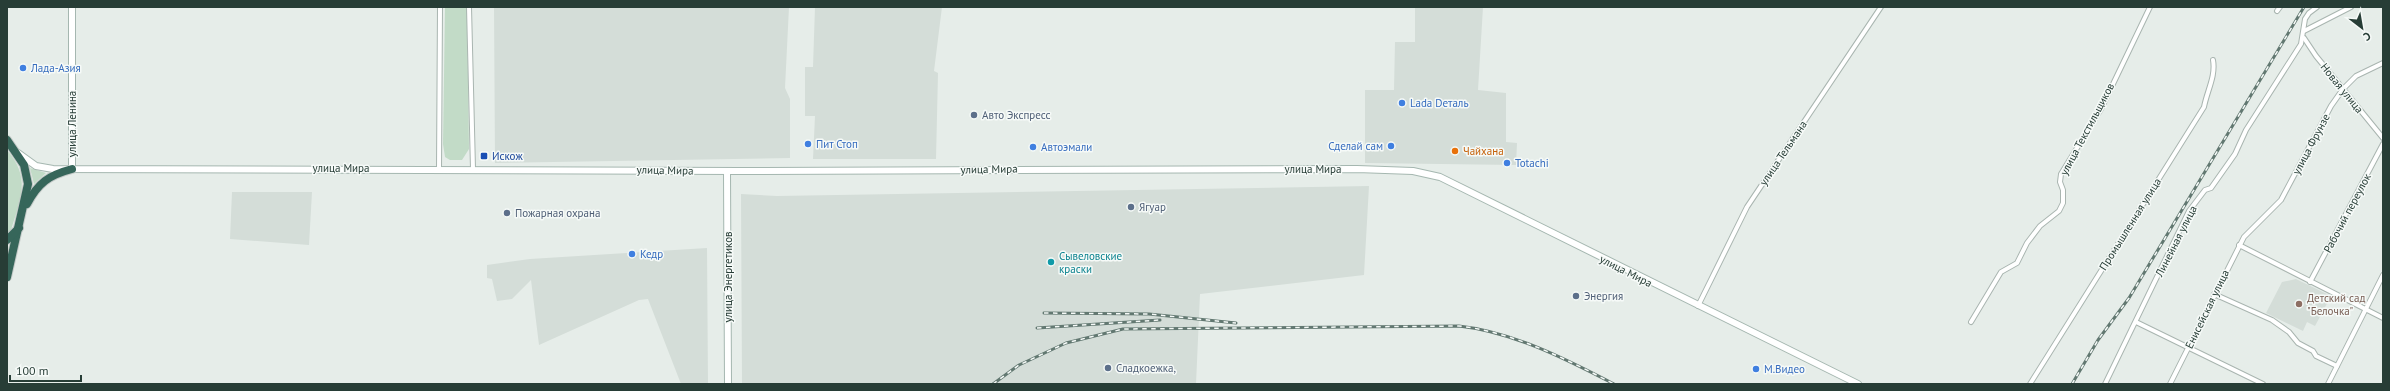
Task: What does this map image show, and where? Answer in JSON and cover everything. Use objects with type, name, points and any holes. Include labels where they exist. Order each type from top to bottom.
[{"type":"highway","points":[[7,140],[24,165],[28,184],[23,212],[7,277]]},
{"type":"highway","points":[[7,144],[15,150]]},
{"type":"highway","points":[[23,212],[32,194],[42,182],[55,174],[72,169]]},
{"type":"highway","points":[[7,240],[19,228]]},
{"type":"main road","name":"улица Ленина","points":[[72,7],[72,169]]},
{"type":"main road","name":"улица Мира","points":[[15,150],[36,166],[72,169],[473,169],[727,171],[1357,169],[1421,172],[1440,177],[1698,307],[1858,384]]},
{"type":"main road","name":"улица Энергетиков","points":[[727,171],[728,384]]},
{"type":"street","points":[[439,169],[440,7]]},
{"type":"street","points":[[469,7],[473,169]]},
{"type":"street","name":"улица Тельмана","points":[[1698,307],[1747,207],[1881,7]]},
{"type":"street","name":"улица Текстильщиков","points":[[1971,322],[2001,272],[2016,263],[2027,242],[2040,226],[2059,211],[2063,203],[2063,190],[2060,182],[2061,174],[2101,109],[2150,7]]},
{"type":"street","points":[[2277,11],[2280,7]]},
{"type":"street","points":[[2304,38],[2305,19],[2309,13],[2317,7]]},
{"type":"street","points":[[2304,31],[2350,7]]},
{"type":"street","name":"Новая улица","points":[[2304,38],[2383,138]]},
{"type":"street","name":"Линейная улица","points":[[2105,384],[2189,211],[2205,190],[2211,188],[2235,154],[2246,130],[2304,38]]},
{"type":"street","name":"Промышленная улица","points":[[2030,384],[2204,107],[2207,90],[2215,70],[2213,60]]},
{"type":"street","name":"улица Фрунзе","points":[[2246,234],[2273,210],[2281,200],[2331,106],[2343,89],[2356,76],[2383,63]]},
{"type":"street","name":"Рабочий переулок","points":[[2310,282],[2383,144]]},
{"type":"street","name":"Енисейская улица","points":[[2170,384],[2214,294],[2246,234]]},
{"type":"street","points":[[2239,245],[2383,318]]},
{"type":"street","points":[[2328,384],[2367,310],[2383,275]]},
{"type":"street","points":[[2214,294],[2272,320],[2289,332],[2298,343],[2313,350],[2316,356],[2337,366]]},
{"type":"street","points":[[2136,322],[2263,384]]},
{"type":"shaded area","points":[[494,7],[789,7],[785,88],[790,99],[790,158],[495,163]]},
{"type":"shaded area","points":[[815,7],[942,7],[934,71],[938,73],[936,159],[813,159],[815,116],[805,116],[805,67],[813,67]]},
{"type":"shaded area","points":[[1415,7],[1483,7],[1478,90],[1506,93],[1506,142],[1517,143],[1516,165],[1365,163],[1365,90],[1394,90],[1395,42],[1415,42]]},
{"type":"shaded area","points":[[1369,186],[1364,275],[1200,294],[1196,384],[742,384],[741,194],[777,196]]},
{"type":"shaded area","points":[[232,192],[312,192],[309,245],[230,239]]},
{"type":"shaded area","points":[[707,248],[708,384],[681,384],[648,299],[639,300],[539,345],[531,280],[512,299],[497,301],[492,279],[487,278],[487,265],[530,259]]},
{"type":"shaded area","name":"Детский сад \"Белочка\"","points":[[2296,279],[2331,296],[2315,326],[2307,322],[2303,331],[2266,313],[2282,282]]},
{"type":"green space","points":[[445,7],[467,7],[469,149],[462,160],[450,160],[445,157],[443,144]]},
{"type":"green space","points":[[7,150],[19,170],[22,188],[15,219],[11,230],[7,235]]},
{"type":"green space","points":[[30,168],[46,173],[34,184]]},
{"type":"railway","points":[[2072,384],[2098,340],[2129,298],[2304,7]]},
{"type":"railway","points":[[1044,313],[1149,314],[1236,323]]},
{"type":"railway","points":[[1037,328],[1160,320]]},
{"type":"railway","points":[[993,384],[1019,365],[1066,343],[1123,329],[1459,326],[1479,329],[1519,340],[1558,356],[1614,384]]},
{"type":"place","name":"Лада-Азия","points":[[23,68]]},
{"type":"place","name":"Lada Dеталь","points":[[1402,103]]},
{"type":"place","name":"Авто Экспресс","points":[[974,115]]},
{"type":"place","name":"Пит Стоп","points":[[808,144]]},
{"type":"place","name":"Сделай сам","points":[[1391,146]]},
{"type":"place","name":"Автоэмали","points":[[1033,147]]},
{"type":"place","name":"Чайхана","points":[[1455,151]]},
{"type":"place","name":"Искож","points":[[484,156]]},
{"type":"place","name":"Totachi","points":[[1507,163]]},
{"type":"place","name":"Ягуар","points":[[1131,207]]},
{"type":"place","name":"Пожарная охрана","points":[[507,213]]},
{"type":"place","name":"Кедр","points":[[632,254]]},
{"type":"place","name":"Сывеловские краски","points":[[1051,262]]},
{"type":"place","name":"Энергия","points":[[1576,296]]},
{"type":"place","name":"Детский сад \"Белочка\"","points":[[2299,304]]},
{"type":"place","name":"Сладкоежка,","points":[[1108,368]]},
{"type":"place","name":"М.Видео","points":[[1756,369]]}]
